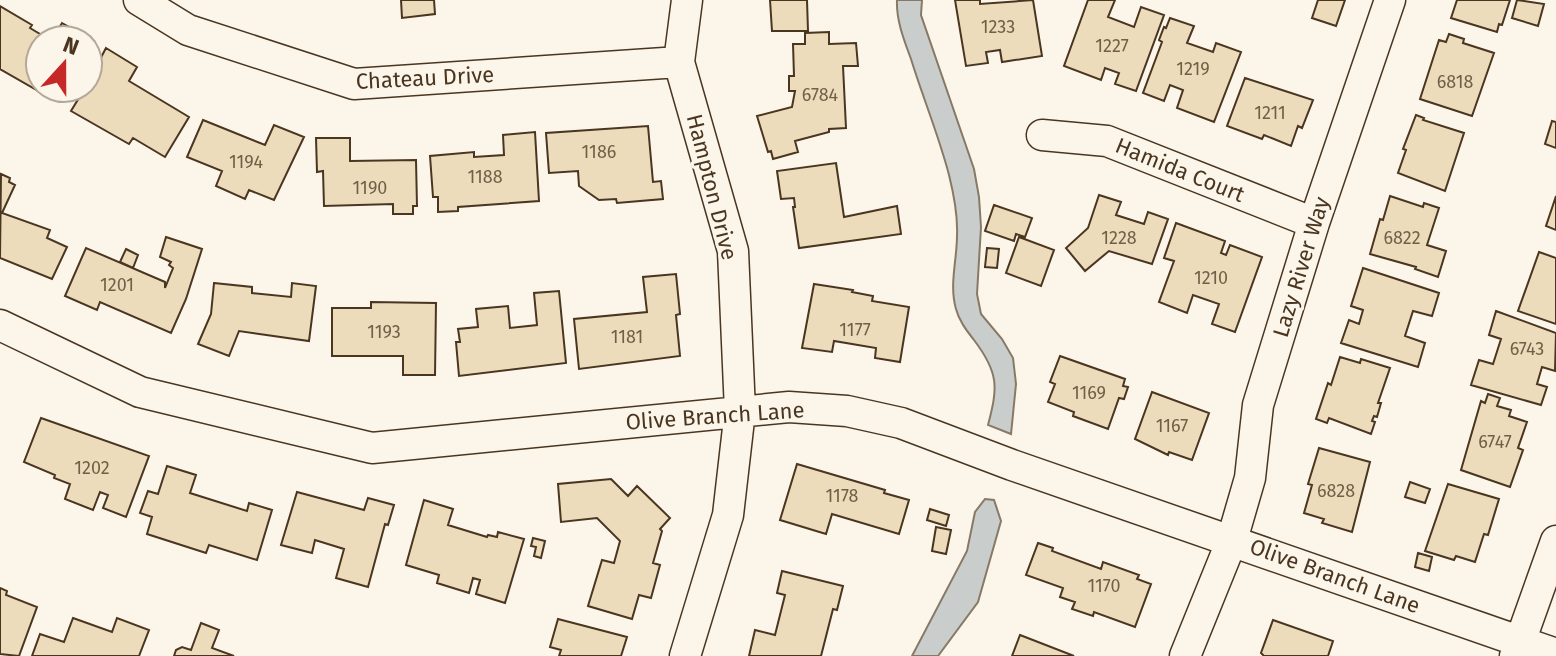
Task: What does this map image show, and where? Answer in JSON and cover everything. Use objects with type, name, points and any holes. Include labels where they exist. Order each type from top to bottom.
[{"type":"street","name":"Chateau Drive","points":[[139,0],[188,30],[354,84],[679,62]]},
{"type":"street","name":"Hampton Drive","points":[[685,656],[728,515],[740,411],[733,251],[679,62],[687,0]]},
{"type":"street","name":"Lazy River Way","points":[[1185,656],[1232,540],[1250,478],[1258,405],[1314,223],[1390,0]]},
{"type":"street","name":"Hamida Court","points":[[1042,135],[1107,141],[1314,223]]},
{"type":"street","name":"Olive Branch Lane","points":[[0,325],[140,392],[372,448],[789,407],[847,411],[901,423],[1012,465],[1232,540],[1518,649],[1556,654]]},
{"type":"street","points":[[1518,649],[1556,541]]},
{"type":"shaded area","points":[[897,0],[922,0],[921,15],[974,169],[981,227],[977,294],[981,314],[1013,358],[1016,384],[1011,434],[988,425],[995,390],[992,371],[956,309],[953,282],[957,245],[954,198],[941,146],[901,30]]},
{"type":"shaded area","points":[[985,499],[994,500],[1001,521],[978,602],[938,656],[912,656],[967,551],[975,512]]},
{"type":"building","points":[[401,0],[434,0],[435,14],[402,18]]},
{"type":"building","points":[[770,0],[807,0],[808,31],[772,31]]},
{"type":"building","points":[[955,0],[980,0],[980,4],[1033,0],[1042,56],[1002,62],[1000,50],[986,52],[988,63],[966,66]]},
{"type":"building","points":[[1088,0],[1115,0],[1108,17],[1134,27],[1141,7],[1164,15],[1136,91],[1115,84],[1119,73],[1105,68],[1101,80],[1064,66]]},
{"type":"building","points":[[1318,0],[1345,0],[1336,26],[1312,18]]},
{"type":"building","points":[[1457,0],[1510,0],[1497,32],[1451,18]]},
{"type":"building","points":[[1517,0],[1544,4],[1538,26],[1512,18]]},
{"type":"building","points":[[0,6],[30,24],[24,24],[24,83],[0,69]]},
{"type":"building","points":[[1170,18],[1194,26],[1187,43],[1213,52],[1216,43],[1241,52],[1214,122],[1177,108],[1183,90],[1170,85],[1164,101],[1143,93],[1162,42],[1159,40]]},
{"type":"building","points":[[829,32],[829,44],[856,43],[858,66],[843,66],[846,128],[829,129],[829,132],[795,141],[798,152],[773,159],[757,116],[792,107],[795,91],[789,91],[789,76],[794,76],[793,44],[805,44],[805,33]]},
{"type":"building","points":[[1449,34],[1464,39],[1463,43],[1494,53],[1472,116],[1420,99],[1439,40],[1446,42]]},
{"type":"building","points":[[106,48],[137,67],[129,81],[189,117],[165,157],[133,138],[129,144],[71,111],[75,104],[104,104]]},
{"type":"building","points":[[1245,78],[1313,100],[1291,146],[1264,135],[1262,139],[1227,126]]},
{"type":"building","points":[[1416,115],[1464,133],[1445,191],[1398,173]]},
{"type":"building","points":[[203,120],[265,145],[274,125],[304,137],[274,200],[249,190],[245,199],[216,186],[222,171],[187,157]]},
{"type":"building","points":[[1552,121],[1556,122],[1556,148],[1545,144]]},
{"type":"building","points":[[648,126],[653,182],[661,181],[663,199],[617,203],[616,199],[599,200],[579,186],[578,171],[549,173],[546,133]]},
{"type":"building","points":[[535,132],[539,201],[458,207],[458,211],[438,212],[438,197],[433,197],[430,156],[474,152],[474,157],[504,155],[503,135]]},
{"type":"building","points":[[316,138],[350,138],[350,161],[416,160],[417,206],[413,206],[413,214],[393,214],[393,204],[324,206],[323,171],[317,172]]},
{"type":"building","points":[[836,163],[844,217],[897,206],[901,234],[799,248],[794,198],[781,199],[777,171]]},
{"type":"building","points":[[1,174],[10,178],[9,182],[15,185],[2,213],[50,230],[47,238],[67,247],[52,279],[0,258]]},
{"type":"building","points":[[1099,195],[1121,202],[1116,215],[1144,224],[1148,212],[1168,219],[1152,264],[1109,251],[1085,271],[1066,248],[1088,228]]},
{"type":"building","points":[[1390,196],[1423,207],[1424,203],[1439,208],[1427,245],[1446,251],[1438,277],[1416,267],[1370,254]]},
{"type":"building","points":[[1556,196],[1556,230],[1546,226]]},
{"type":"building","points":[[994,205],[1032,218],[1025,237],[1016,234],[1014,241],[985,231]]},
{"type":"building","points":[[1176,223],[1225,241],[1221,253],[1226,255],[1230,245],[1262,257],[1235,332],[1212,324],[1219,304],[1193,295],[1187,313],[1159,302],[1174,261],[1164,258]]},
{"type":"building","points":[[166,237],[202,249],[171,333],[100,302],[97,310],[65,296],[86,248],[165,282],[165,288],[173,268],[169,265],[171,262],[160,257]]},
{"type":"building","points":[[1019,237],[1054,250],[1041,286],[1006,273]]},
{"type":"building","points":[[987,248],[999,249],[997,268],[985,267]]},
{"type":"building","points":[[126,249],[138,255],[133,268],[120,262]]},
{"type":"building","points":[[1539,252],[1556,258],[1556,324],[1518,311]]},
{"type":"building","points":[[1363,268],[1439,293],[1432,316],[1413,311],[1405,336],[1425,343],[1418,367],[1341,343],[1349,320],[1359,324],[1363,310],[1351,306]]},
{"type":"building","points":[[676,274],[680,356],[579,369],[574,319],[647,312],[643,277]]},
{"type":"building","points":[[214,283],[252,287],[252,293],[291,297],[292,283],[316,286],[309,341],[239,331],[229,356],[198,344],[211,314]]},
{"type":"building","points":[[814,284],[853,290],[873,296],[872,301],[909,307],[900,362],[875,358],[876,348],[834,341],[832,352],[802,348]]},
{"type":"building","points":[[559,291],[566,363],[459,376],[458,329],[478,327],[476,309],[508,306],[510,328],[537,325],[534,293]]},
{"type":"building","points":[[371,302],[436,303],[435,375],[403,375],[403,356],[332,356],[332,308],[371,308]]},
{"type":"building","points":[[1496,311],[1556,333],[1555,371],[1542,367],[1537,384],[1547,387],[1541,405],[1471,385],[1479,360],[1493,364],[1501,339],[1489,335]]},
{"type":"building","points":[[1060,356],[1125,379],[1123,386],[1128,387],[1124,399],[1119,398],[1108,429],[1073,416],[1074,412],[1048,402],[1055,384],[1050,382]]},
{"type":"building","points":[[1340,357],[1360,363],[1361,359],[1390,368],[1378,403],[1381,403],[1377,417],[1374,416],[1372,421],[1375,422],[1371,434],[1329,418],[1327,423],[1316,419]]},
{"type":"building","points":[[1152,392],[1209,413],[1192,460],[1169,452],[1168,455],[1135,439]]},
{"type":"building","points":[[1488,394],[1500,398],[1497,406],[1511,410],[1509,416],[1527,422],[1518,448],[1523,450],[1510,487],[1461,470],[1481,401],[1485,403]]},
{"type":"building","points":[[41,418],[149,456],[126,517],[103,508],[108,495],[100,492],[93,510],[65,499],[70,484],[24,462]]},
{"type":"building","points":[[1319,448],[1370,462],[1352,532],[1322,523],[1324,519],[1304,513],[1312,485],[1308,484]]},
{"type":"building","points":[[797,464],[909,500],[899,534],[832,514],[826,534],[780,520]]},
{"type":"building","points":[[167,466],[196,475],[190,493],[247,511],[249,503],[272,510],[257,560],[209,545],[206,553],[147,534],[152,517],[140,513],[148,491],[158,494]]},
{"type":"building","points":[[611,479],[628,496],[637,486],[670,518],[660,529],[653,563],[660,565],[651,598],[639,595],[632,619],[588,606],[602,560],[614,563],[620,541],[597,518],[561,522],[558,484]]},
{"type":"building","points":[[1410,482],[1430,489],[1425,503],[1405,497]]},
{"type":"building","points":[[1448,484],[1499,499],[1488,535],[1484,534],[1475,562],[1456,556],[1454,560],[1425,551]]},
{"type":"building","points":[[297,492],[364,510],[368,498],[394,505],[388,525],[385,524],[368,587],[336,578],[344,549],[315,540],[312,553],[281,545]]},
{"type":"building","points":[[424,500],[453,509],[448,525],[487,537],[497,537],[498,532],[524,539],[505,603],[476,594],[480,580],[473,578],[469,593],[437,583],[439,575],[406,565]]},
{"type":"building","points":[[930,509],[949,515],[946,526],[927,520]]},
{"type":"building","points":[[936,527],[951,530],[946,554],[932,551]]},
{"type":"building","points":[[533,538],[545,541],[541,558],[534,556],[536,547],[531,546]]},
{"type":"building","points":[[1038,543],[1101,569],[1103,562],[1139,575],[1137,579],[1151,584],[1135,627],[1094,612],[1093,616],[1072,609],[1075,602],[1060,597],[1063,588],[1026,575]]},
{"type":"building","points":[[1418,553],[1432,557],[1429,571],[1415,567]]},
{"type":"building","points":[[782,571],[843,586],[837,610],[833,609],[821,656],[749,656],[755,630],[775,635],[785,595],[777,593]]},
{"type":"building","points":[[0,588],[7,591],[6,595],[37,607],[19,656],[0,654]]},
{"type":"building","points":[[73,618],[112,632],[117,618],[149,630],[139,656],[32,656],[40,634],[64,642]]},
{"type":"building","points":[[558,619],[627,637],[621,656],[559,656],[561,650],[550,647]]},
{"type":"building","points":[[1273,620],[1333,641],[1328,656],[1264,656],[1261,653]]},
{"type":"building","points":[[201,623],[219,630],[212,648],[234,656],[174,656],[176,650],[182,647],[191,650]]},
{"type":"building","points":[[1020,635],[1074,656],[1012,656]]}]
